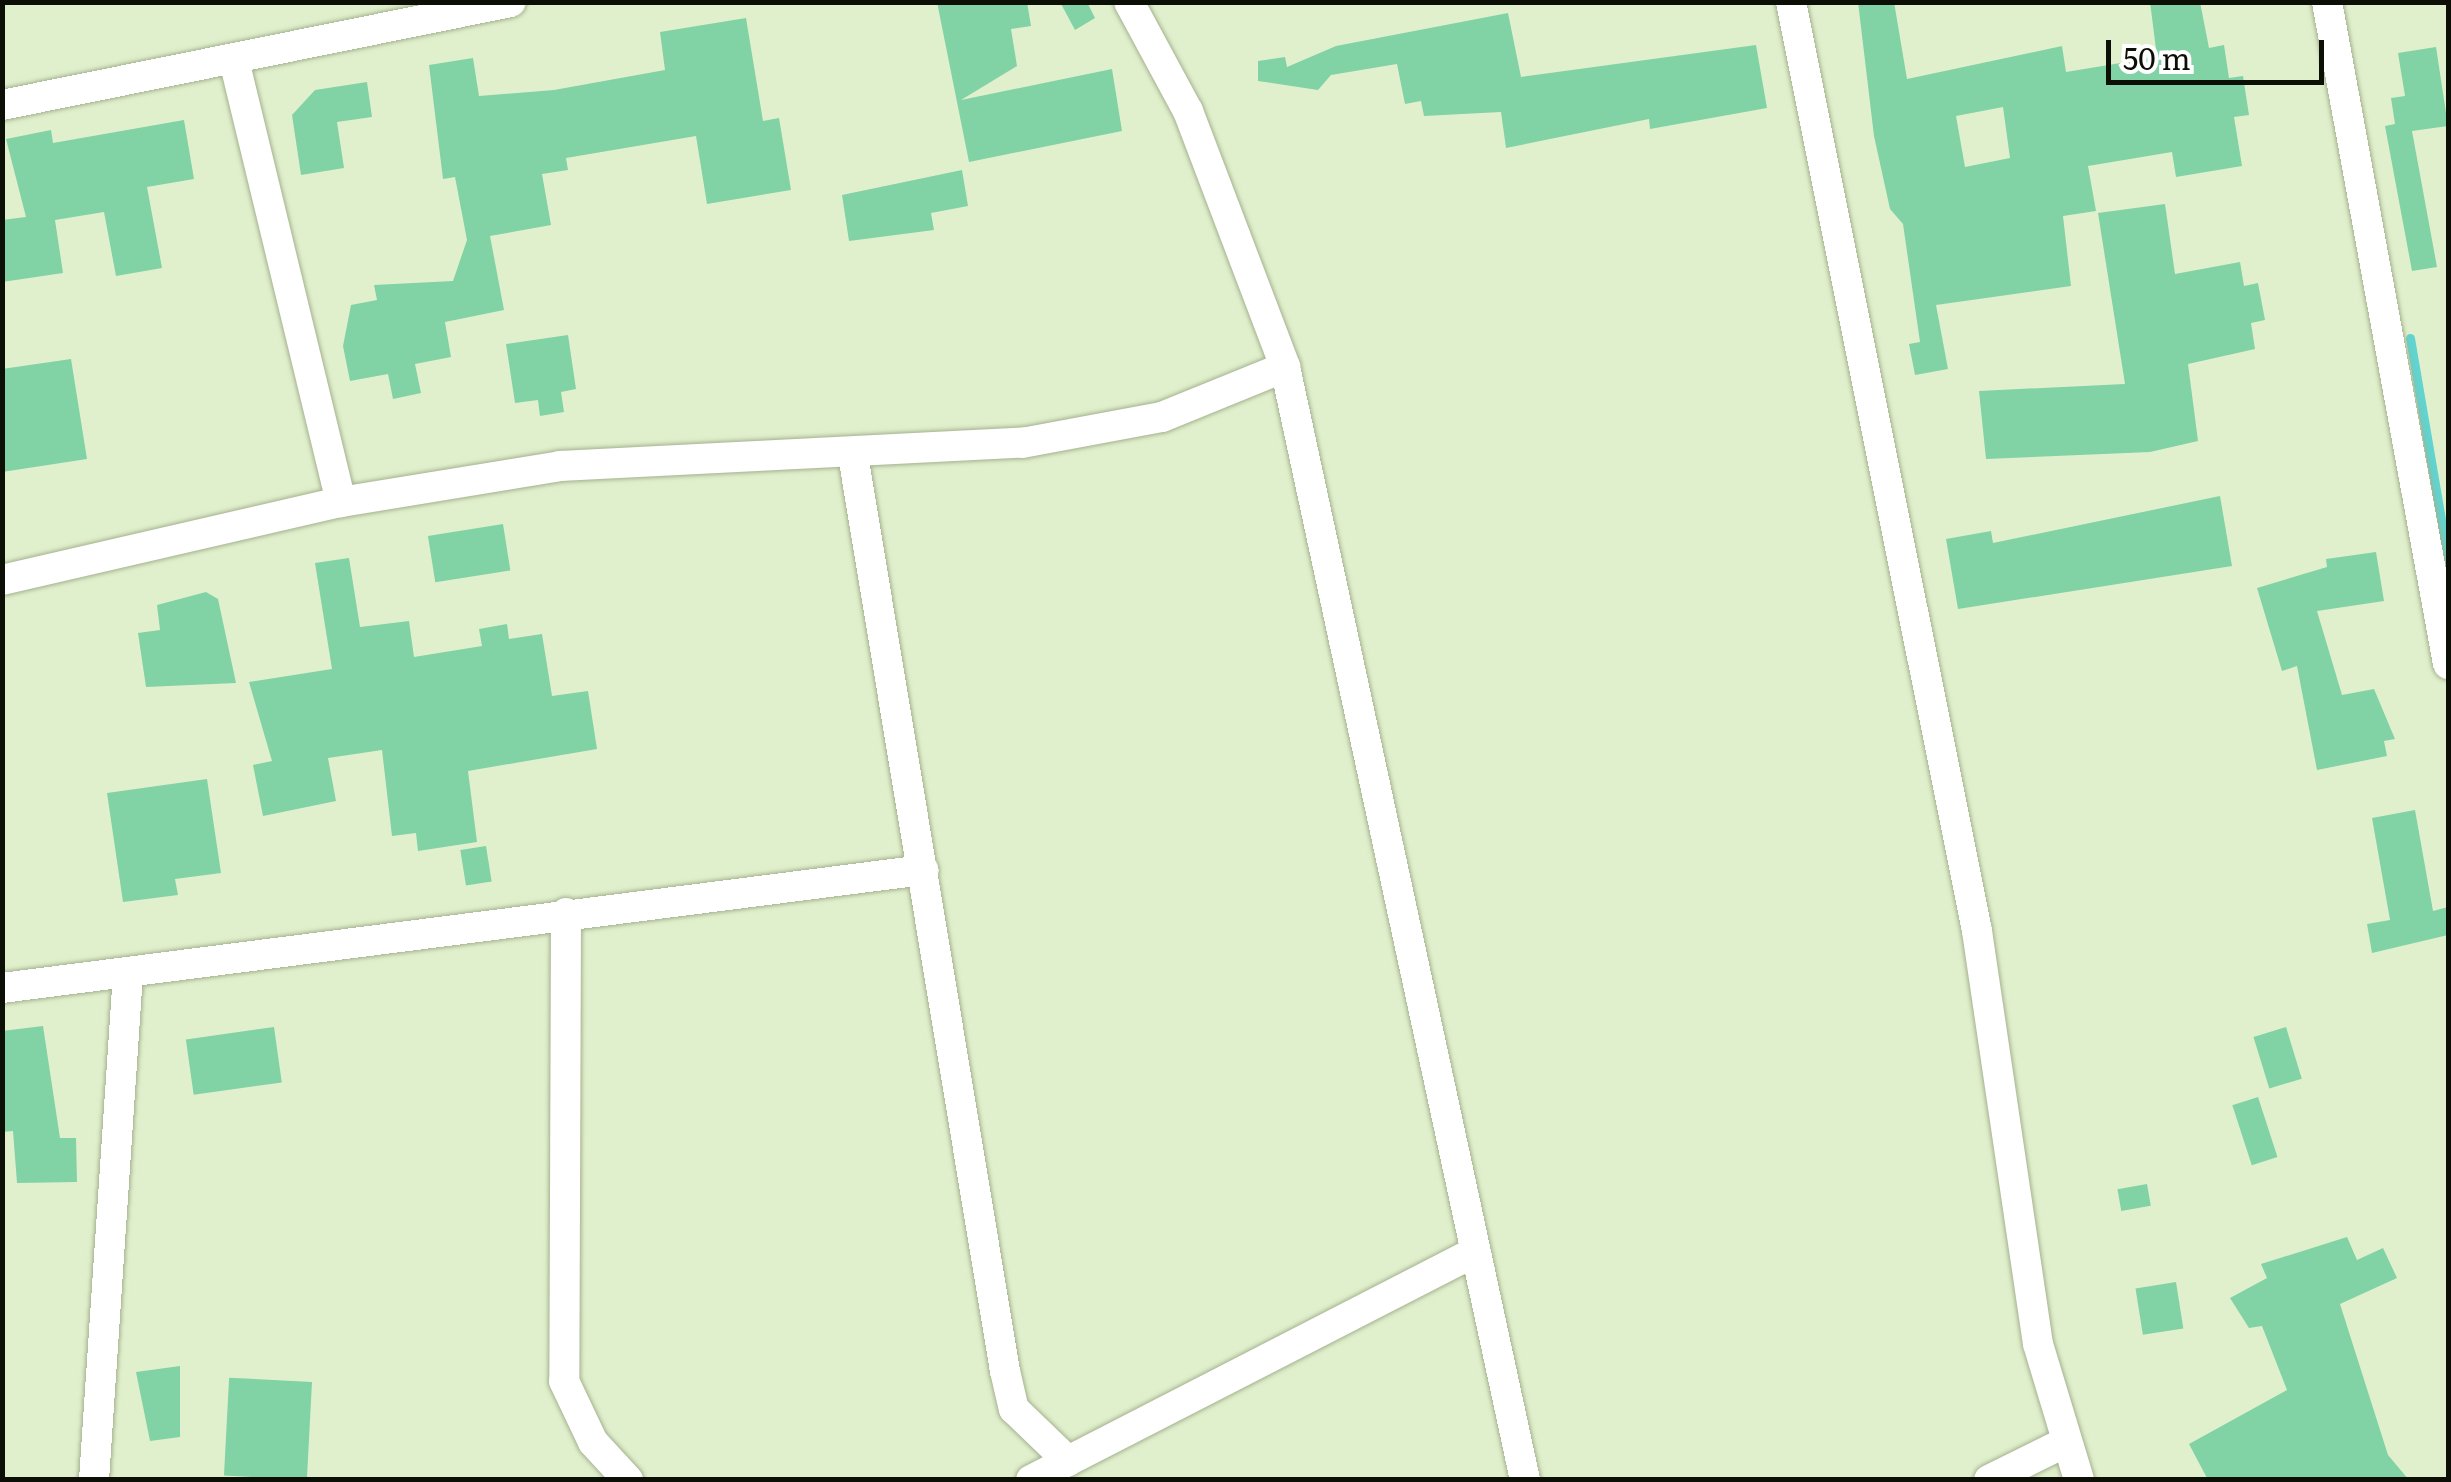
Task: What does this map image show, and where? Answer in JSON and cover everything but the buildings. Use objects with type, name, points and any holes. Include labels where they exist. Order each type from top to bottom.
[{"type":"street","points":[[2,104],[511,2]]},
{"type":"street","points":[[1129,2],[1188,112],[1285,366],[1525,1480]]},
{"type":"street","points":[[1791,2],[1977,932],[2038,1344],[2064,1443],[2079,1480]]},
{"type":"street","points":[[2327,2],[2448,664]]},
{"type":"street","points":[[234,60],[340,502]]},
{"type":"street","points":[[2,580],[340,502],[560,466],[853,455],[1022,443],[1162,416],[1285,366]]},
{"type":"street","points":[[853,455],[1014,1409],[1068,1461]]},
{"type":"street","points":[[2,988],[922,870]]},
{"type":"street","points":[[566,913],[564,1381],[594,1442],[628,1480]]},
{"type":"street","points":[[94,1480],[128,973]]},
{"type":"street","points":[[1031,1480],[1473,1252]]},
{"type":"street","points":[[1989,1480],[2064,1443]]},
{"type":"waterway","points":[[2410,338],[2448,560]]}]
